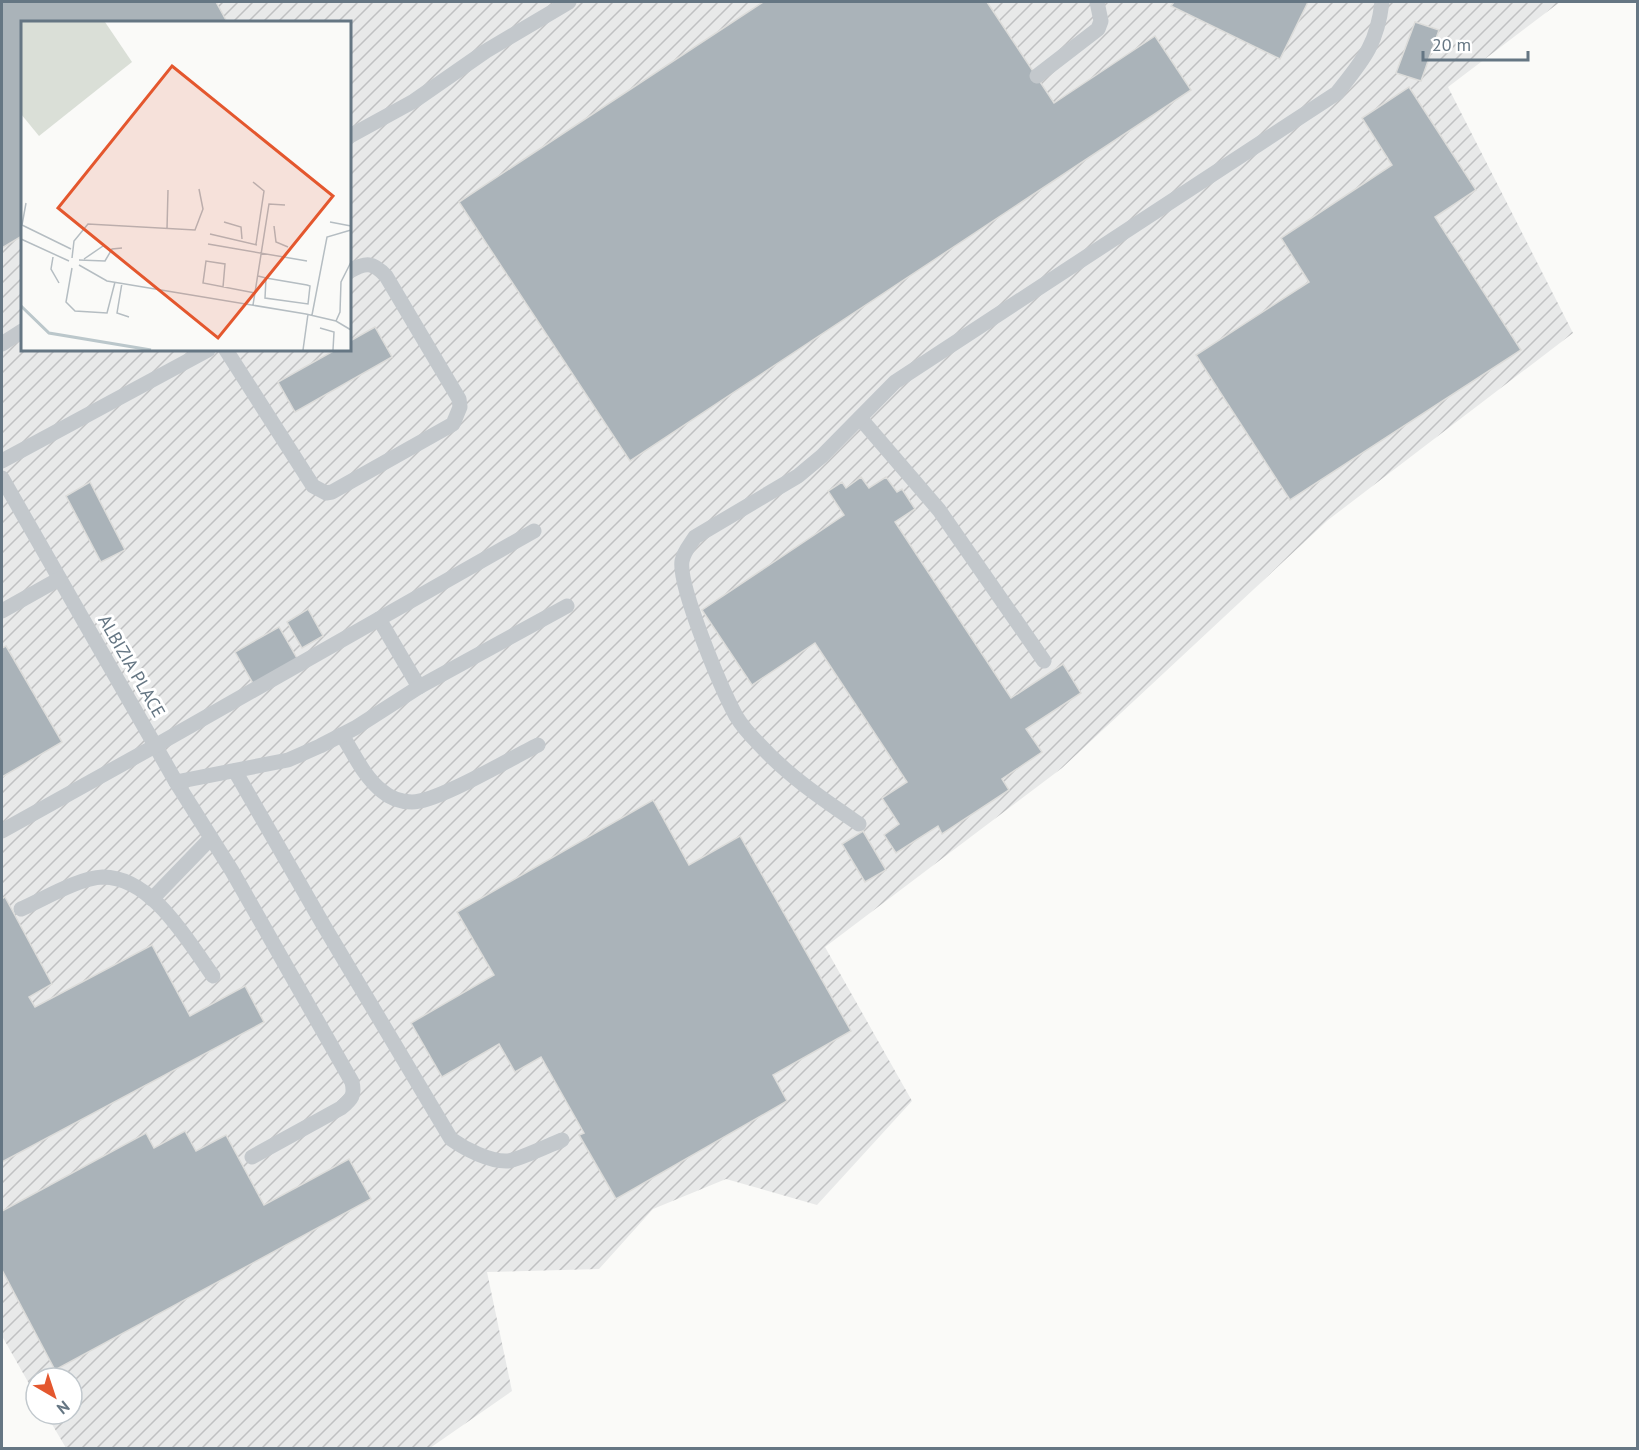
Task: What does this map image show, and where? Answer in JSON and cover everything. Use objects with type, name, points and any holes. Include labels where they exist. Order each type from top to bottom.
[{"type":"lane","points":[[351,135],[414,101],[486,51],[569,2]]},
{"type":"lane","points":[[1037,76],[1098,28],[1101,21],[1097,2]]},
{"type":"lane","points":[[859,824],[782,767],[758,744],[737,717],[698,626],[684,582],[681,563],[685,552],[695,537],[798,476],[822,456],[895,382],[1337,93],[1368,54],[1380,21],[1382,2]]},
{"type":"lane","points":[[227,351],[313,486],[320,491],[332,492],[453,424],[460,407],[459,399],[386,276],[378,268],[370,265],[362,264],[351,270]]},
{"type":"lane","points":[[2,344],[21,332]]},
{"type":"lane","points":[[2,461],[206,351]]},
{"type":"lane","points":[[860,418],[939,510],[1044,661]]},
{"type":"lane","name":"ALBIZIA PLACE","points":[[2,478],[155,746],[232,871],[352,1082],[353,1098],[341,1108],[252,1157]]},
{"type":"lane","points":[[2,831],[534,531]]},
{"type":"lane","points":[[2,609],[59,579]]},
{"type":"lane","points":[[176,782],[288,760],[342,735],[419,687],[567,606]]},
{"type":"lane","points":[[379,619],[419,687]]},
{"type":"lane","points":[[342,735],[366,775],[382,791],[399,800],[413,802],[433,798],[538,745]]},
{"type":"lane","points":[[235,771],[451,1139],[483,1156],[508,1161],[562,1140]]},
{"type":"lane","points":[[152,899],[210,838]]},
{"type":"lane","points":[[21,909],[83,881],[103,877],[119,880],[133,886],[164,909],[213,976]]},
{"type":"shaded area","points":[[2,2],[1560,2],[1448,87],[1573,333],[1328,520],[1062,768],[825,947],[912,1101],[817,1205],[726,1179],[653,1209],[599,1269],[487,1272],[512,1391],[430,1448],[66,1448],[53,1426],[84,1426],[84,1366],[24,1366],[24,1375],[2,1336]]},
{"type":"building","points":[[2,2],[216,2],[226,21],[21,21],[21,237],[2,248]]},
{"type":"building","points":[[763,2],[987,2],[1054,103],[1155,36],[1191,90],[630,461],[459,202]]},
{"type":"building","points":[[1174,2],[1308,2],[1280,59],[1171,6]]},
{"type":"building","points":[[1415,22],[1439,30],[1421,81],[1396,73]]},
{"type":"building","points":[[1409,87],[1476,190],[1435,217],[1521,350],[1290,500],[1196,355],[1309,282],[1281,238],[1392,165],[1362,118]]},
{"type":"building","points":[[375,327],[392,357],[295,412],[278,382],[333,351],[351,351],[351,340]]},
{"type":"building","points":[[861,477],[869,488],[886,477],[897,492],[902,489],[915,509],[895,522],[1011,698],[1063,664],[1081,693],[1026,729],[1042,752],[1002,779],[1009,790],[942,834],[938,826],[896,853],[884,835],[899,824],[882,798],[907,782],[815,643],[752,685],[702,610],[844,515],[828,491],[842,482],[846,488]]},
{"type":"building","points":[[90,482],[125,550],[101,562],[66,496]]},
{"type":"building","points":[[308,609],[323,636],[302,648],[287,622]]},
{"type":"building","points":[[279,627],[298,660],[254,685],[235,652]]},
{"type":"building","points":[[6,646],[62,742],[2,777],[2,648]]},
{"type":"building","points":[[653,800],[689,865],[740,836],[851,1031],[773,1075],[787,1101],[616,1199],[579,1135],[584,1133],[541,1057],[515,1072],[499,1044],[442,1077],[411,1023],[494,975],[457,912]]},
{"type":"building","points":[[863,831],[886,870],[865,882],[842,844]]},
{"type":"building","points":[[5,897],[52,984],[29,997],[35,1007],[152,945],[190,1016],[245,986],[264,1022],[2,1162],[2,899]]},
{"type":"building","points":[[185,1131],[196,1151],[226,1135],[264,1205],[349,1159],[371,1199],[62,1366],[53,1366],[2,1270],[2,1211],[146,1133],[154,1148]]}]
